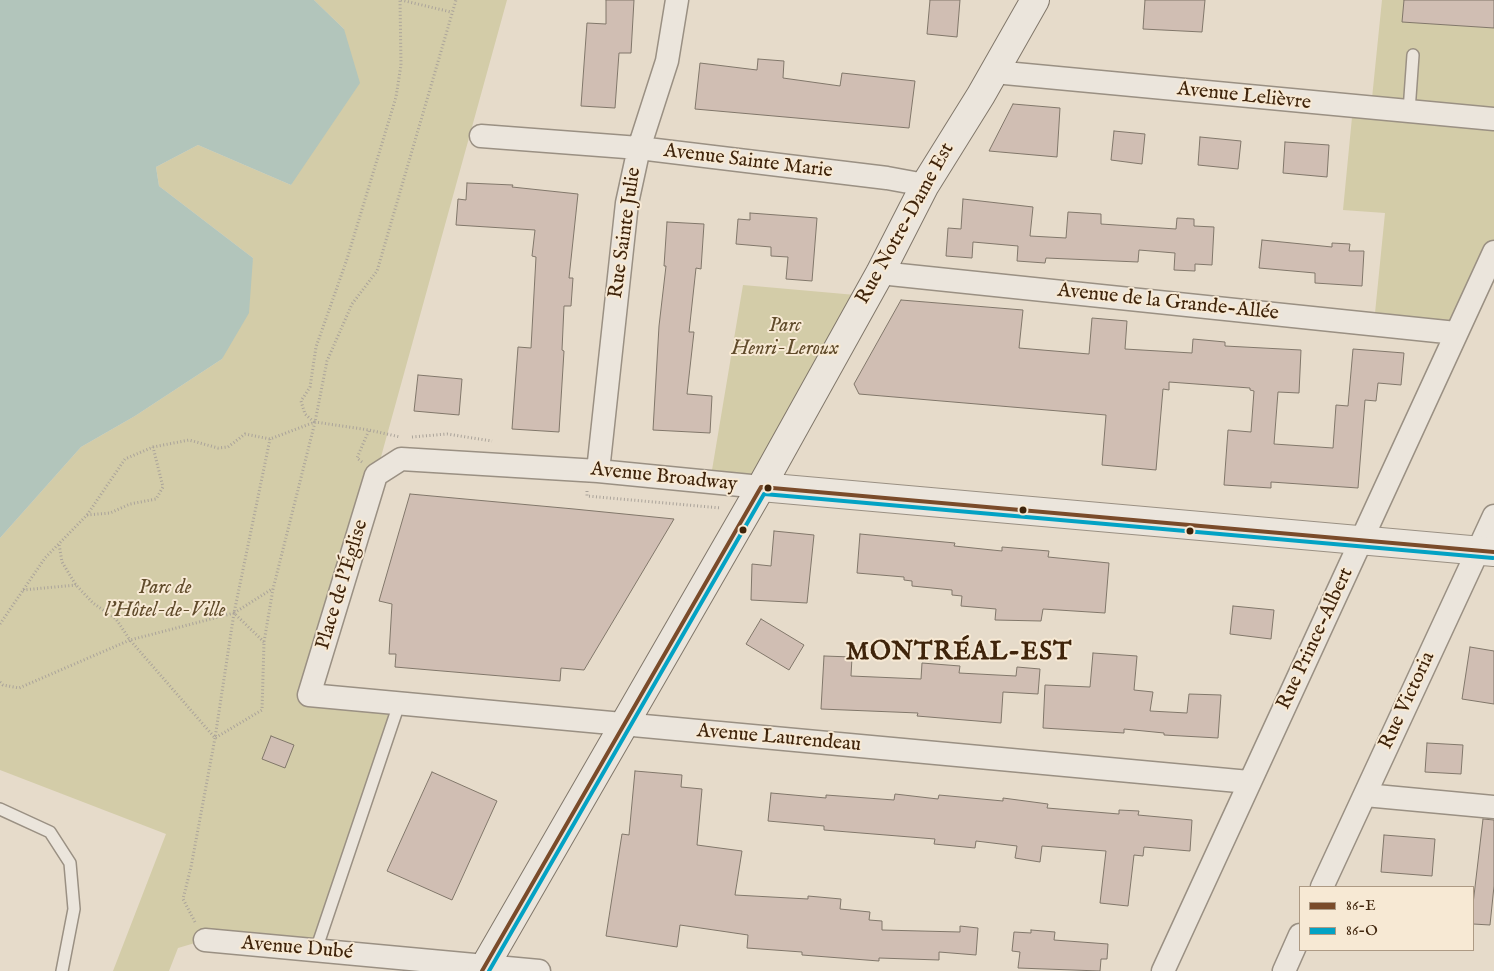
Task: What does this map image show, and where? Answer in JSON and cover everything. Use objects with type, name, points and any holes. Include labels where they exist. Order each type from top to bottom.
[{"type":"main road","name":"Rue Notre-Dame Est","points":[[484,969],[760,488],[880,273],[925,185],[994,72],[1035,0]]},
{"type":"main road","name":"Avenue Broadway","points":[[760,488],[1485,552]]},
{"type":"street","name":"Rue Sainte Julie","points":[[598,471],[627,203],[639,148],[667,61],[677,0]]},
{"type":"street","name":"Avenue Lelièvre","points":[[994,72],[1494,119]]},
{"type":"street","name":"Avenue Sainte Marie","points":[[481,136],[639,148],[887,178],[925,185]]},
{"type":"street","name":"Rue Prince-Albert","points":[[1164,971],[1249,782],[1494,252]]},
{"type":"street","name":"Avenue de la Grande-Allée","points":[[880,273],[1456,333]]},
{"type":"street","name":"Avenue Broadway","points":[[376,475],[401,459],[598,471],[760,488]]},
{"type":"street","name":"Place de l'Église","points":[[309,694],[376,475]]},
{"type":"street","name":"Rue Victoria","points":[[1322,886],[1364,795],[1485,552],[1494,516]]},
{"type":"street","name":"Avenue Laurendeau","points":[[309,694],[399,704],[1249,782]]},
{"type":"street","points":[[1364,795],[1494,806]]},
{"type":"street","points":[[1284,971],[1299,937]]},
{"type":"street","name":"Avenue Dubé","points":[[205,940],[316,950],[484,969],[540,971]]},
{"type":"lane","points":[[1409,112],[1413,55]]},
{"type":"lane","points":[[316,950],[399,704]]},
{"type":"lane","points":[[0,809],[50,832],[70,864],[74,909],[62,971]]},
{"type":"path","points":[[315,422],[305,414],[302,401],[310,387],[316,347],[347,258],[396,97],[401,65],[401,0],[451,12]]},
{"type":"path","points":[[214,738],[262,710],[264,642],[273,588],[315,422],[327,361],[352,304],[377,271],[456,0]]},
{"type":"path","points":[[0,624],[45,558],[87,515],[125,459],[153,447],[189,440],[218,448],[228,447],[245,434],[270,439],[315,422],[369,430],[357,458],[376,475]]},
{"type":"path","points":[[205,940],[182,899],[191,867],[234,613],[270,439]]},
{"type":"path","points":[[87,515],[110,513],[130,504],[156,499],[162,487],[153,447]]},
{"type":"path","points":[[587,496],[710,507]]},
{"type":"path","points":[[59,544],[62,562],[76,585],[93,603],[116,619],[130,640],[214,738]]},
{"type":"path","points":[[23,590],[76,585]]},
{"type":"path","points":[[0,682],[3,685],[18,688],[130,640],[234,613],[273,588]]},
{"type":"path","points":[[234,613],[264,642]]},
{"type":"green space","name":"Parc de l'Hôtel-de-Ville","points":[[314,0],[507,0],[376,475],[309,694],[399,704],[316,950],[205,940],[178,948],[169,971],[113,971],[166,834],[0,770],[0,538],[81,447],[135,416],[222,359],[253,258],[159,186],[156,167],[198,145],[291,185],[344,29]]},
{"type":"green space","points":[[1382,0],[1494,0],[1494,252],[1456,333],[1374,323],[1385,213],[1343,210],[1353,107],[1371,108]]},
{"type":"green space","name":"Parc Henri-Leroux","points":[[743,285],[867,296],[761,487],[710,482]]},
{"type":"shaded area","points":[[0,0],[314,0],[344,29],[360,83],[291,185],[198,145],[156,167],[159,186],[253,258],[249,313],[222,359],[135,416],[81,447],[0,538]]},
{"type":"building","points":[[606,0],[634,0],[631,53],[619,53],[615,108],[581,106],[587,23],[606,24]]},
{"type":"building","points":[[930,0],[960,0],[957,37],[927,34]]},
{"type":"building","points":[[1145,0],[1205,0],[1202,32],[1143,29]]},
{"type":"building","points":[[1404,0],[1494,0],[1494,28],[1402,22]]},
{"type":"building","points":[[758,59],[784,61],[783,78],[840,86],[842,73],[915,81],[909,128],[695,109],[700,63],[757,70]]},
{"type":"building","points":[[1013,104],[1060,108],[1057,157],[989,151]]},
{"type":"building","points":[[1114,131],[1145,134],[1142,164],[1111,160]]},
{"type":"building","points":[[1200,137],[1241,141],[1238,169],[1198,165]]},
{"type":"building","points":[[1285,142],[1329,145],[1327,177],[1283,173]]},
{"type":"building","points":[[467,183],[513,185],[512,187],[578,194],[569,278],[573,278],[571,306],[564,306],[562,350],[564,351],[559,432],[512,429],[518,347],[531,348],[536,257],[532,256],[535,230],[456,225],[458,199],[466,200]]},
{"type":"building","points":[[963,199],[1033,207],[1030,236],[1066,238],[1068,212],[1101,214],[1101,224],[1176,229],[1177,218],[1194,219],[1194,226],[1214,227],[1212,265],[1195,264],[1195,271],[1174,270],[1175,253],[1139,250],[1138,262],[1046,258],[1045,263],[1017,261],[1018,246],[973,242],[972,258],[946,256],[948,228],[961,229]]},
{"type":"building","points":[[750,213],[817,218],[812,281],[786,279],[788,257],[771,256],[771,247],[736,244],[738,219],[750,220]]},
{"type":"building","points":[[667,222],[704,224],[701,269],[696,268],[689,332],[694,332],[687,394],[712,396],[710,433],[653,430],[659,326],[666,266],[664,266]]},
{"type":"building","points":[[1262,240],[1332,247],[1332,243],[1350,244],[1349,251],[1364,251],[1362,286],[1315,283],[1315,273],[1259,268]]},
{"type":"building","points":[[901,300],[1023,310],[1019,348],[1089,354],[1092,318],[1127,321],[1125,349],[1192,353],[1193,339],[1225,342],[1225,346],[1301,350],[1299,393],[1278,392],[1274,444],[1333,448],[1336,405],[1348,406],[1353,349],[1404,353],[1401,385],[1378,383],[1376,401],[1365,400],[1358,488],[1271,482],[1271,488],[1224,485],[1228,430],[1251,432],[1254,391],[1250,390],[1250,388],[1169,382],[1169,390],[1163,389],[1156,470],[1102,465],[1106,415],[859,394],[854,384]]},
{"type":"building","points":[[418,375],[462,379],[459,415],[414,411]]},
{"type":"building","points":[[410,494],[674,519],[584,670],[561,668],[560,681],[395,667],[396,654],[389,654],[392,604],[379,601]]},
{"type":"building","points":[[774,531],[814,535],[807,603],[751,600],[752,564],[771,566]]},
{"type":"building","points":[[860,534],[955,543],[954,546],[1002,551],[1002,547],[1049,551],[1048,557],[1109,563],[1105,613],[1043,609],[1041,621],[995,620],[996,609],[961,606],[962,596],[952,595],[952,590],[912,586],[912,581],[904,580],[904,577],[857,573]]},
{"type":"building","points":[[1233,606],[1274,610],[1271,639],[1230,634]]},
{"type":"building","points":[[761,619],[804,645],[789,670],[746,644]]},
{"type":"building","points":[[1470,647],[1494,651],[1494,704],[1462,699]]},
{"type":"building","points":[[1093,653],[1137,656],[1134,690],[1153,692],[1150,711],[1187,713],[1189,694],[1221,695],[1218,738],[1164,735],[1164,733],[1124,729],[1124,733],[1043,728],[1045,685],[1090,687]]},
{"type":"building","points":[[824,656],[852,657],[851,676],[921,679],[922,663],[960,666],[959,673],[1016,676],[1017,667],[1040,669],[1038,694],[1003,692],[1001,723],[917,716],[918,713],[821,709]]},
{"type":"building","points":[[271,736],[294,745],[285,768],[262,759]]},
{"type":"building","points":[[1427,743],[1463,745],[1461,774],[1425,772]]},
{"type":"building","points":[[635,771],[682,775],[681,787],[702,789],[697,845],[742,851],[735,895],[808,899],[808,896],[841,899],[840,909],[870,912],[869,920],[882,921],[882,930],[960,932],[960,926],[978,928],[976,955],[939,952],[939,960],[879,958],[879,961],[802,955],[802,952],[747,948],[748,935],[680,925],[677,947],[606,936],[622,834],[629,835]]},
{"type":"building","points":[[432,772],[497,801],[452,900],[387,871]]},
{"type":"building","points":[[771,793],[826,798],[826,795],[894,800],[895,794],[938,799],[939,795],[1003,801],[1003,798],[1048,804],[1047,808],[1119,814],[1119,810],[1139,811],[1138,815],[1192,820],[1190,851],[1144,847],[1143,856],[1134,855],[1128,906],[1100,903],[1106,851],[1042,846],[1040,862],[1015,858],[1017,846],[976,841],[975,848],[934,844],[935,839],[824,830],[824,826],[768,821]]},
{"type":"building","points":[[1483,819],[1494,820],[1494,886],[1490,925],[1474,924],[1474,896]]},
{"type":"building","points":[[1384,835],[1435,839],[1432,876],[1381,872]]},
{"type":"building","points":[[1031,930],[1055,932],[1054,940],[1108,944],[1107,959],[1101,959],[1100,971],[1018,968],[1020,952],[1012,951],[1014,932],[1031,933]]},
{"type":"transit line","name":"86-E","points":[[482,971],[761,487],[1494,552]]},
{"type":"transit line","name":"86-O","points":[[489,971],[764,494],[1493,558]]},
{"type":"district","name":"MONTRÉAL-EST","points":[[959,654]]}]
